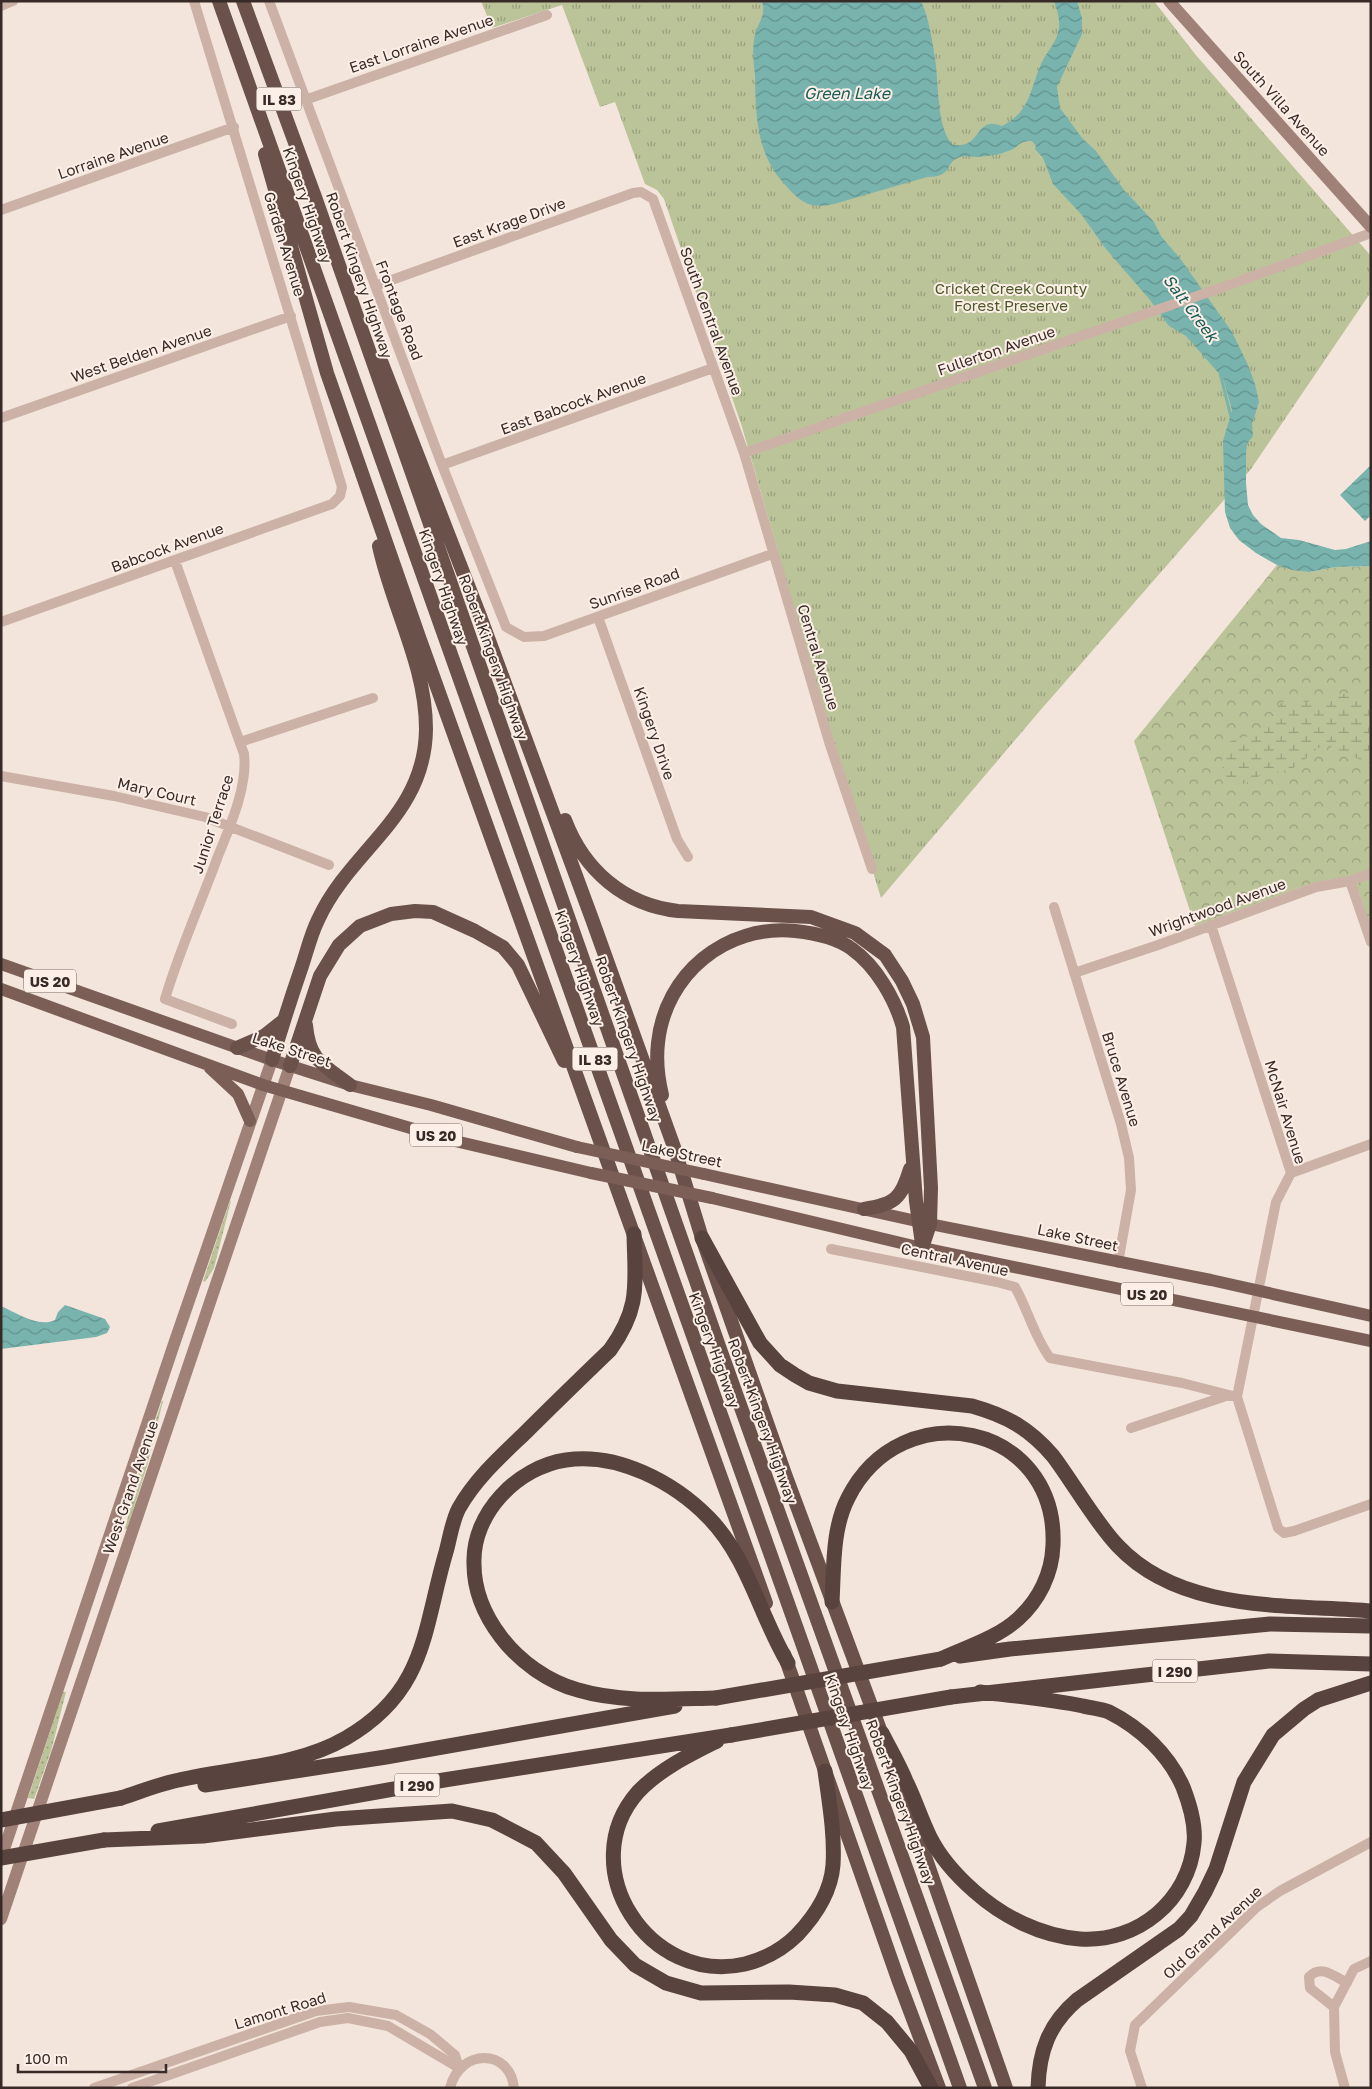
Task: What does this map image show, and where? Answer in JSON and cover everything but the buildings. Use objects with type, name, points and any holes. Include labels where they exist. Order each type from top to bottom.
[{"type":"highway","name":"Kingery Highway","points":[[219,1],[960,2088]]},
{"type":"highway","name":"Robert Kingery Highway","points":[[243,1],[315,198],[720,1349],[985,2088]]},
{"type":"highway","points":[[230,31],[326,373],[788,1663],[898,1979],[939,2088]]},
{"type":"highway","points":[[315,198],[406,422],[480,616],[674,1147],[702,1238],[832,1602],[882,1733],[1006,2088]]},
{"type":"highway","points":[[272,1060],[317,920],[337,886],[398,814],[414,787],[422,760],[426,730],[423,692],[385,572],[369,494]]},
{"type":"highway","points":[[480,616],[569,832],[589,862],[613,886],[629,898],[659,909],[811,917],[856,933],[885,955],[910,997],[923,1037],[931,1188],[924,1223],[922,1248]]},
{"type":"highway","points":[[290,1066],[320,976],[339,945],[360,926],[391,914],[415,911],[433,912],[475,931],[503,947],[518,965],[595,1124]]},
{"type":"highway","points":[[674,1147],[659,1081],[657,1059],[660,1027],[668,1002],[677,986],[691,969],[718,948],[741,936],[769,930],[818,934],[852,948],[878,976],[899,1012],[903,1027],[913,1161],[924,1223]]},
{"type":"highway","points":[[237,1048],[264,1036],[283,1021]]},
{"type":"highway","name":"US 20","points":[[305,1022],[310,1048],[318,1061],[350,1085]]},
{"type":"highway","points":[[864,1209],[890,1204],[898,1198],[906,1183],[913,1161]]},
{"type":"highway","points":[[121,1798],[178,1780],[296,1758],[322,1750],[346,1738],[373,1720],[388,1704],[412,1672],[422,1648],[458,1510],[480,1477],[610,1350],[622,1332],[634,1301],[634,1234]]},
{"type":"highway","points":[[702,1238],[760,1343],[780,1365],[809,1383],[837,1390],[972,1406],[990,1411],[1018,1424],[1042,1443],[1053,1456],[1118,1546],[1148,1571],[1182,1587],[1229,1600],[1371,1610]]},
{"type":"highway","points":[[832,1602],[836,1543],[840,1517],[848,1498],[869,1468],[896,1446],[928,1434],[964,1434],[980,1438],[998,1446],[1015,1455],[1026,1466],[1037,1479],[1046,1496],[1054,1532],[1049,1572],[1041,1590],[1018,1619],[987,1639],[941,1659]]},
{"type":"highway","points":[[716,1698],[654,1699],[595,1694],[576,1690],[548,1677],[513,1651],[493,1627],[486,1613],[476,1587],[474,1562],[477,1541],[483,1524],[494,1504],[510,1487],[538,1468],[555,1462],[578,1459],[605,1461],[645,1473],[667,1485],[709,1518],[733,1550],[775,1642],[788,1663]]},
{"type":"highway","name":"I 290","points":[[1,1820],[121,1798],[386,1757],[941,1659],[1010,1649],[1270,1624],[1371,1626]]},
{"type":"highway","name":"I 290","points":[[1,1858],[444,1780],[980,1692],[1268,1661],[1371,1664]]},
{"type":"highway","points":[[1038,2088],[1040,2061],[1045,2045],[1062,2013],[1077,2000],[1179,1929],[1191,1916],[1216,1870],[1244,1782],[1277,1730],[1318,1700],[1371,1683]]},
{"type":"highway","points":[[882,1733],[906,1779],[930,1838],[974,1891],[996,1908],[1010,1917],[1039,1930],[1082,1939],[1100,1938],[1124,1933],[1142,1925],[1159,1913],[1182,1886],[1189,1869],[1195,1842],[1191,1807],[1172,1766],[1145,1736],[1108,1712],[1056,1700],[980,1692]]},
{"type":"highway","points":[[731,1734],[691,1754],[658,1774],[638,1793],[630,1804],[618,1833],[615,1854],[616,1872],[620,1892],[627,1908],[635,1922],[654,1942],[680,1959],[716,1967],[735,1966],[753,1962],[782,1948],[804,1927],[823,1899],[833,1865],[825,1771]]},
{"type":"highway","points":[[104,1840],[203,1836],[336,1819],[452,1811],[492,1820],[536,1843],[564,1872],[611,1940],[635,1965],[666,1983],[701,1992],[789,1992],[835,1995],[863,2003],[887,2022],[911,2051],[931,2088]]},
{"type":"main road","name":"South Villa Avenue","points":[[1169,1],[1371,227]]},
{"type":"main road","name":"Lake Street","points":[[1,964],[290,1066],[350,1085],[431,1105],[577,1147],[924,1223],[1371,1316]]},
{"type":"main road","name":"US 20","points":[[1,989],[263,1085],[455,1141],[591,1173],[712,1198],[922,1248],[1371,1340]]},
{"type":"main road","name":"West Grand Avenue","points":[[1,1858],[272,1060]]},
{"type":"main road","points":[[205,1063],[238,1094],[250,1121]]},
{"type":"main road","name":"West Grand Avenue","points":[[1,1919],[290,1066]]},
{"type":"street","points":[[1,6],[13,1]]},
{"type":"street","name":"Garden Avenue","points":[[194,1],[234,127],[342,487],[340,496]]},
{"type":"street","name":"Frontage Road","points":[[269,1],[442,465],[506,627]]},
{"type":"street","name":"East Lorraine Avenue","points":[[305,100],[546,15]]},
{"type":"street","name":"Lorraine Avenue","points":[[1,210],[234,127]]},
{"type":"street","name":"East Krage Drive","points":[[375,286],[633,193],[641,192],[653,199]]},
{"type":"street","name":"South Central Avenue","points":[[653,199],[744,453]]},
{"type":"street","name":"Fullerton Avenue","points":[[744,453],[1229,285],[1371,233]]},
{"type":"street","name":"West Belden Avenue","points":[[1,418],[291,316]]},
{"type":"street","name":"East Babcock Avenue","points":[[442,465],[713,368]]},
{"type":"street","name":"Central Avenue","points":[[744,453],[772,554],[830,745],[872,869]]},
{"type":"street","name":"Babcock Avenue","points":[[1,622],[332,504],[340,496]]},
{"type":"street","name":"Sunrise Road","points":[[506,627],[524,637],[544,636],[772,554]]},
{"type":"street","name":"Junior Terrace","points":[[176,561],[240,742],[245,766],[243,780],[229,827],[165,999],[232,1024]]},
{"type":"street","name":"Kingery Drive","points":[[598,617],[677,838],[688,857]]},
{"type":"street","points":[[240,742],[373,698]]},
{"type":"street","name":"Mary Court","points":[[1,776],[114,796],[205,817],[329,865]]},
{"type":"street","name":"Wrightwood Avenue","points":[[1074,973],[1316,887],[1350,881],[1371,873]]},
{"type":"street","points":[[1350,881],[1371,942]]},
{"type":"street","name":"Bruce Avenue","points":[[1054,907],[1121,1124],[1129,1158],[1130,1190],[1118,1263]]},
{"type":"street","name":"McNair Avenue","points":[[1211,925],[1291,1173],[1276,1202],[1253,1315],[1233,1396]]},
{"type":"street","points":[[1291,1173],[1371,1144]]},
{"type":"street","name":"Central Avenue","points":[[830,1249],[1015,1287],[1024,1302],[1040,1343],[1050,1358],[1182,1383],[1233,1396]]},
{"type":"street","points":[[1131,1428],[1233,1396],[1278,1528],[1284,1532],[1294,1531],[1371,1504]]},
{"type":"street","name":"Old Grand Avenue","points":[[1142,2088],[1130,2051],[1135,2025],[1257,1907],[1280,1891],[1371,1842]]},
{"type":"street","points":[[1345,2088],[1335,2052],[1334,2007],[1354,1970],[1371,1961]]},
{"type":"street","points":[[1334,2007],[1310,1988],[1309,1977],[1314,1972],[1321,1970],[1347,1983]]},
{"type":"street","name":"Lamont Road","points":[[94,2088],[316,2011],[349,2007],[396,2015],[430,2034],[455,2055],[459,2068]]},
{"type":"street","name":"Lamont Road","points":[[132,2088],[320,2022],[348,2018],[388,2026],[459,2068]]},
{"type":"street","points":[[450,2088],[453,2077],[459,2068],[475,2058],[494,2060],[502,2065],[510,2073],[514,2088]]},
{"type":"green space","name":"Cricket Creek County Forest Preserve","points":[[481,1],[1154,1],[1195,54],[1371,256],[1371,292],[1251,469],[1038,713],[881,898],[797,623],[742,427],[664,199],[657,190],[645,184],[615,102],[600,107],[562,5],[492,28]]},
{"type":"green space","points":[[1277,565],[1309,572],[1336,567],[1371,566],[1371,930],[1359,892],[1334,879],[1313,883],[1195,926],[1134,741]]},
{"type":"green space","points":[[1347,693],[1371,703],[1370,763],[1349,754],[1336,752],[1329,744],[1316,750],[1294,767],[1258,776],[1246,783],[1234,783],[1225,775],[1222,763],[1224,750],[1227,745],[1233,740],[1259,734],[1263,729],[1262,723],[1277,714],[1278,705],[1284,702],[1311,702]]},
{"type":"green space","points":[[230,1201],[214,1268],[205,1282],[203,1281]]},
{"type":"green space","points":[[162,1401],[147,1466],[127,1529],[125,1529],[141,1464]]},
{"type":"green space","points":[[63,1692],[66,1692],[51,1751],[34,1799],[28,1798]]},
{"type":"water","name":"Green Lake","points":[[762,1],[921,1],[931,37],[939,104],[944,128],[953,145],[961,145],[972,140],[985,126],[993,124],[1002,126],[1019,114],[1028,98],[1042,62],[1058,33],[1059,18],[1054,1],[1077,1],[1082,18],[1082,34],[1057,87],[1060,108],[1082,138],[1096,151],[1124,190],[1154,222],[1161,236],[1182,261],[1232,332],[1248,365],[1259,402],[1252,424],[1253,436],[1247,444],[1246,454],[1248,505],[1253,515],[1261,524],[1281,538],[1299,540],[1335,550],[1346,549],[1371,541],[1371,566],[1336,567],[1309,572],[1292,570],[1277,565],[1256,553],[1239,540],[1230,528],[1225,512],[1223,441],[1232,410],[1223,378],[1186,336],[1169,326],[1150,300],[1106,249],[1081,214],[1053,184],[1043,158],[1035,149],[1036,146],[1032,141],[1021,143],[1012,149],[997,154],[960,157],[954,160],[941,175],[927,177],[834,204],[819,206],[808,204],[792,193],[769,162],[757,121],[753,49],[756,30],[763,12]]},
{"type":"water","points":[[1371,465],[1371,515],[1365,521],[1340,495]]},
{"type":"water","points":[[65,1305],[105,1319],[110,1327],[107,1333],[96,1337],[1,1349],[1,1306],[28,1319],[48,1322],[55,1320],[58,1312]]},
{"type":"waterway","name":"Salt Creek","points":[[1220,373],[1231,417]]}]
